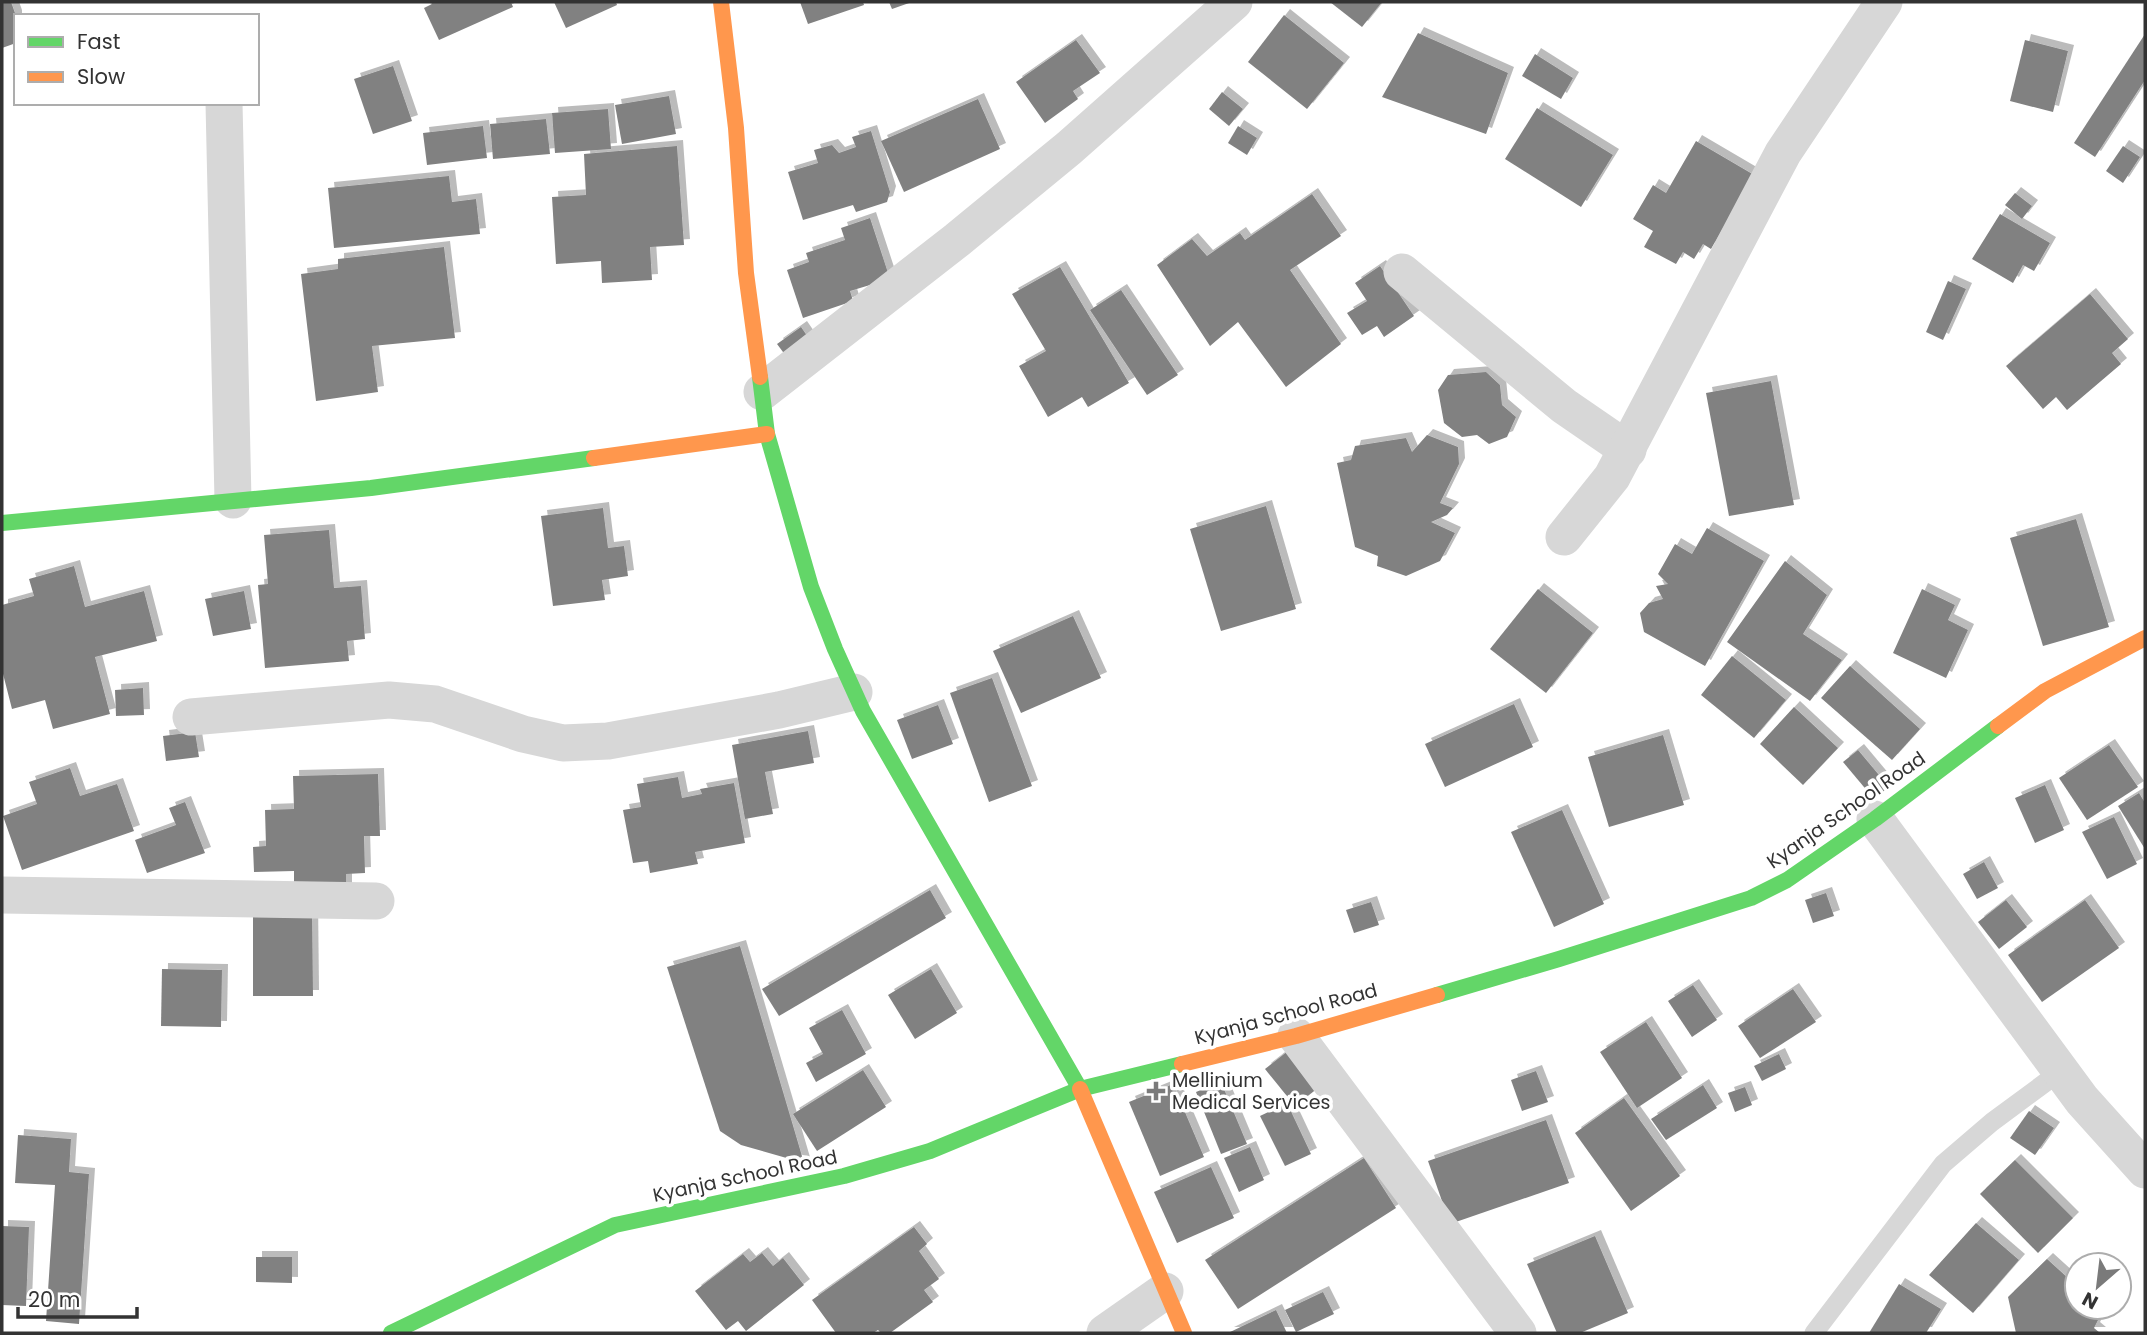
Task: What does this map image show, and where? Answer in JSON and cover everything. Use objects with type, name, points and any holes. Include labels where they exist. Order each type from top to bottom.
[{"type":"street","points":[[721,2],[736,128],[747,273],[767,434],[811,587],[863,711],[1080,1089],[1184,1333]]},
{"type":"street","points":[[762,392],[957,240],[1069,148],[1234,2]]},
{"type":"street","points":[[1564,537],[1612,477],[1783,153],[1884,2]]},
{"type":"street","points":[[224,105],[233,500]]},
{"type":"street","points":[[1402,272],[1564,406],[1628,450]]},
{"type":"street","points":[[2,523],[371,488],[767,434]]},
{"type":"street","name":"Kyanja School Road","points":[[391,1333],[615,1225],[844,1177],[930,1151],[1080,1089],[1296,1035],[1571,955],[1751,898],[1787,880],[1875,819],[2045,691],[2145,638]]},
{"type":"street","points":[[191,717],[389,700],[435,704],[523,734],[563,743],[621,739],[779,710],[854,692]]},
{"type":"street","points":[[1875,819],[2082,1100],[2145,1170]]},
{"type":"street","points":[[2,895],[376,901]]},
{"type":"street","points":[[1296,1035],[1518,1333]]},
{"type":"street","points":[[1105,1333],[1165,1291]]},
{"type":"lane","points":[[1814,1333],[1943,1164],[1992,1122],[2062,1072]]},
{"type":"building","points":[[2,2],[11,2],[15,14],[14,44],[2,48]]},
{"type":"building","points":[[431,2],[511,2],[513,7],[439,40],[424,8],[432,4]]},
{"type":"building","points":[[554,2],[616,2],[617,5],[566,28]]},
{"type":"building","points":[[800,2],[863,2],[864,5],[808,24]]},
{"type":"building","points":[[889,2],[912,2],[892,9]]},
{"type":"building","points":[[1330,2],[1382,2],[1362,27]]},
{"type":"building","points":[[1284,15],[1344,63],[1307,109],[1248,62]]},
{"type":"building","points":[[1418,33],[1508,73],[1486,134],[1382,97]]},
{"type":"building","points":[[2145,34],[2145,80],[2095,157],[2074,143]]},
{"type":"building","points":[[1076,40],[1100,73],[1073,91],[1078,99],[1045,123],[1016,82]]},
{"type":"building","points":[[2025,40],[2068,51],[2053,112],[2010,101]]},
{"type":"building","points":[[1535,54],[1573,78],[1561,99],[1522,76]]},
{"type":"building","points":[[393,66],[412,121],[373,134],[354,79]]},
{"type":"building","points":[[1222,92],[1243,109],[1229,126],[1209,109]]},
{"type":"building","points":[[669,96],[676,134],[622,144],[615,105]]},
{"type":"building","points":[[978,99],[1000,149],[904,192],[881,141]]},
{"type":"building","points":[[1537,108],[1613,155],[1581,207],[1505,159]]},
{"type":"building","points":[[608,109],[611,149],[555,153],[552,113]]},
{"type":"building","points":[[546,119],[550,154],[493,159],[490,124]]},
{"type":"building","points":[[483,126],[487,158],[427,165],[423,133]]},
{"type":"building","points":[[1238,126],[1257,138],[1247,155],[1228,143]]},
{"type":"building","points":[[871,131],[890,192],[887,202],[856,212],[853,205],[803,220],[788,172],[818,163],[814,150],[832,145],[839,153],[856,147],[852,137]]},
{"type":"building","points":[[1696,141],[1754,175],[1711,249],[1703,244],[1694,259],[1683,252],[1676,264],[1644,247],[1653,231],[1633,219],[1653,185],[1666,193]]},
{"type":"building","points":[[677,146],[684,245],[650,247],[652,280],[602,283],[601,261],[556,264],[552,197],[586,195],[584,154]]},
{"type":"building","points":[[2123,146],[2140,157],[2123,183],[2106,171]]},
{"type":"building","points":[[449,176],[452,202],[476,199],[480,234],[334,248],[328,188]]},
{"type":"building","points":[[2015,193],[2032,206],[2022,219],[2005,205]]},
{"type":"building","points":[[1312,194],[1341,236],[1290,270],[1341,344],[1286,387],[1238,322],[1210,346],[1157,265],[1192,239],[1207,256],[1240,233],[1245,240]]},
{"type":"building","points":[[2000,214],[2050,243],[2034,271],[2023,265],[2013,283],[1972,259]]},
{"type":"building","points":[[870,218],[890,279],[850,291],[853,301],[803,318],[787,270],[809,262],[806,253],[845,240],[841,228]]},
{"type":"building","points":[[444,247],[455,338],[372,346],[378,392],[316,401],[301,274],[338,269],[338,259]]},
{"type":"building","points":[[1380,266],[1414,316],[1384,337],[1377,326],[1362,335],[1347,313],[1367,301],[1355,283]]},
{"type":"building","points":[[1060,267],[1129,383],[1088,407],[1082,397],[1048,417],[1019,366],[1046,351],[1012,294]]},
{"type":"building","points":[[1948,281],[1966,289],[1943,340],[1926,332]]},
{"type":"building","points":[[1121,290],[1178,375],[1147,395],[1090,310]]},
{"type":"building","points":[[2090,294],[2128,339],[2112,353],[2121,364],[2067,410],[2056,397],[2043,409],[2006,366]]},
{"type":"building","points":[[801,327],[812,343],[789,360],[777,344]]},
{"type":"building","points":[[1486,372],[1500,385],[1502,405],[1516,417],[1507,437],[1489,444],[1477,435],[1462,437],[1444,423],[1438,390],[1448,375]]},
{"type":"building","points":[[1771,381],[1794,505],[1729,516],[1706,393]]},
{"type":"building","points":[[1427,435],[1458,447],[1459,464],[1440,503],[1453,508],[1447,515],[1431,522],[1455,533],[1440,561],[1406,576],[1377,566],[1378,556],[1355,547],[1337,463],[1351,460],[1355,446],[1406,438],[1412,452]]},
{"type":"building","points":[[1266,506],[1296,609],[1221,631],[1190,529]]},
{"type":"building","points":[[603,508],[608,548],[624,546],[628,576],[602,580],[605,600],[553,606],[541,516]]},
{"type":"building","points":[[2076,519],[2109,627],[2043,646],[2010,538]]},
{"type":"building","points":[[1707,528],[1764,561],[1705,666],[1644,632],[1640,613],[1649,603],[1663,599],[1656,586],[1668,584],[1658,574],[1675,544],[1692,554]]},
{"type":"building","points":[[329,530],[334,588],[361,586],[365,639],[347,641],[349,661],[265,668],[258,585],[268,584],[264,535]]},
{"type":"building","points":[[1785,561],[1827,595],[1803,634],[1842,660],[1810,701],[1727,642]]},
{"type":"building","points":[[74,566],[85,607],[144,591],[157,641],[95,657],[110,714],[53,729],[45,700],[12,709],[2,670],[2,605],[34,596],[29,579]]},
{"type":"building","points":[[1538,589],[1593,633],[1546,693],[1490,649]]},
{"type":"building","points":[[1922,589],[1955,605],[1948,620],[1968,630],[1946,678],[1893,653]]},
{"type":"building","points":[[244,591],[251,629],[213,636],[205,599]]},
{"type":"building","points":[[1073,616],[1101,678],[1021,713],[993,651]]},
{"type":"building","points":[[1732,656],[1786,700],[1754,738],[1701,695]]},
{"type":"building","points":[[1850,666],[1920,729],[1892,760],[1821,698]]},
{"type":"building","points":[[992,678],[1032,786],[989,802],[950,693]]},
{"type":"building","points":[[143,688],[144,715],[116,716],[115,690]]},
{"type":"building","points":[[1514,704],[1533,747],[1445,787],[1425,744]]},
{"type":"building","points":[[938,705],[953,744],[912,759],[897,720]]},
{"type":"building","points":[[1794,707],[1838,748],[1803,785],[1760,744]]},
{"type":"building","points":[[808,731],[814,763],[765,772],[773,814],[745,819],[732,745]]},
{"type":"building","points":[[195,732],[199,757],[166,761],[163,736]]},
{"type":"building","points":[[1663,735],[1684,805],[1609,827],[1588,757]]},
{"type":"building","points":[[2109,745],[2138,787],[2087,820],[2059,778]]},
{"type":"building","points":[[1858,750],[1889,787],[1874,799],[1843,762]]},
{"type":"building","points":[[70,768],[80,796],[117,784],[134,831],[22,870],[3,816],[37,804],[29,782]]},
{"type":"building","points":[[378,774],[380,836],[364,836],[365,873],[346,874],[346,889],[294,891],[294,871],[254,872],[253,847],[266,846],[265,810],[294,809],[293,776]]},
{"type":"building","points":[[678,777],[682,798],[702,794],[700,789],[734,783],[745,843],[695,852],[698,864],[650,873],[648,861],[633,863],[623,810],[641,807],[637,784]]},
{"type":"building","points":[[2045,785],[2064,830],[2035,843],[2015,798]]},
{"type":"building","points":[[2139,793],[2145,803],[2145,849],[2118,806]]},
{"type":"building","points":[[185,802],[205,853],[147,873],[135,840],[176,825],[169,808]]},
{"type":"building","points":[[1562,810],[1604,904],[1554,927],[1511,832]]},
{"type":"building","points":[[2114,817],[2137,864],[2107,879],[2082,832]]},
{"type":"building","points":[[1984,862],[1998,888],[1977,899],[1963,874]]},
{"type":"building","points":[[930,890],[946,918],[779,1016],[762,989]]},
{"type":"building","points":[[1826,893],[1834,916],[1813,923],[1805,900]]},
{"type":"building","points":[[2006,900],[2027,927],[1999,949],[1978,922]]},
{"type":"building","points":[[2085,900],[2119,948],[2042,1002],[2008,955]]},
{"type":"building","points":[[1371,902],[1379,925],[1354,933],[1346,910]]},
{"type":"building","points":[[253,906],[312,906],[313,996],[253,996]]},
{"type":"building","points":[[740,946],[804,1163],[741,1145],[720,1131],[667,967]]},
{"type":"building","points":[[162,969],[222,970],[221,1027],[161,1026]]},
{"type":"building","points":[[931,969],[957,1013],[915,1039],[888,995]]},
{"type":"building","points":[[1693,985],[1717,1020],[1692,1037],[1668,1001]]},
{"type":"building","points":[[1793,989],[1816,1022],[1760,1058],[1738,1026]]},
{"type":"building","points":[[842,1010],[866,1054],[816,1082],[806,1063],[823,1054],[809,1028]]},
{"type":"building","points":[[1646,1022],[1682,1078],[1637,1108],[1600,1052]]},
{"type":"building","points":[[1288,1051],[1318,1088],[1295,1106],[1265,1069]]},
{"type":"building","points":[[1779,1054],[1786,1069],[1762,1081],[1754,1066]]},
{"type":"building","points":[[863,1070],[886,1107],[817,1151],[793,1114]]},
{"type":"building","points":[[1536,1071],[1548,1102],[1522,1111],[1511,1080]]},
{"type":"building","points":[[1221,1082],[1247,1144],[1221,1154],[1196,1092]]},
{"type":"building","points":[[1173,1084],[1204,1157],[1160,1176],[1129,1102]]},
{"type":"building","points":[[1703,1085],[1717,1108],[1666,1140],[1651,1119]]},
{"type":"building","points":[[1745,1087],[1752,1105],[1735,1112],[1728,1093]]},
{"type":"building","points":[[1624,1098],[1680,1176],[1631,1211],[1575,1133]]},
{"type":"building","points":[[1287,1103],[1311,1154],[1285,1166],[1260,1116]]},
{"type":"building","points":[[2029,1111],[2054,1128],[2035,1155],[2010,1138]]},
{"type":"building","points":[[1546,1120],[1569,1183],[1450,1224],[1428,1161]]},
{"type":"building","points":[[18,1135],[71,1139],[69,1172],[89,1174],[79,1324],[46,1321],[55,1185],[15,1183]]},
{"type":"building","points":[[1250,1147],[1264,1180],[1239,1192],[1224,1158]]},
{"type":"building","points":[[1364,1158],[1396,1208],[1238,1309],[1205,1260]]},
{"type":"building","points":[[2015,1160],[2073,1218],[2038,1253],[1980,1194]]},
{"type":"building","points":[[1211,1167],[1234,1218],[1177,1243],[1154,1192]]},
{"type":"building","points":[[1976,1223],[2019,1260],[1973,1313],[1929,1275]]},
{"type":"building","points":[[2,1226],[29,1227],[26,1306],[2,1305]]},
{"type":"building","points":[[914,1227],[927,1244],[919,1251],[939,1279],[924,1290],[933,1302],[890,1333],[881,1333],[878,1330],[873,1333],[836,1333],[812,1300]]},
{"type":"building","points":[[1595,1236],[1628,1313],[1580,1333],[1557,1333],[1527,1264]]},
{"type":"building","points":[[762,1253],[773,1266],[783,1258],[804,1285],[746,1331],[738,1321],[726,1330],[695,1291],[743,1254],[750,1262]]},
{"type":"building","points":[[256,1257],[292,1257],[292,1283],[256,1282]]},
{"type":"building","points":[[2047,1259],[2063,1274],[2063,1321],[2098,1321],[2094,1328],[2100,1333],[2016,1333],[2008,1297]]},
{"type":"building","points":[[1899,1284],[1941,1309],[1926,1333],[1869,1333]]},
{"type":"building","points":[[1323,1292],[1334,1314],[1296,1332],[1285,1310]]},
{"type":"building","points":[[1276,1310],[1287,1333],[1228,1333]]},
{"type":"traffic: fast","points":[[760,377],[767,434],[811,587],[835,649],[863,711],[1080,1089]]},
{"type":"traffic: fast","points":[[2,523],[371,488],[594,458]]},
{"type":"traffic: fast","points":[[1437,995],[1751,898],[1787,880],[1875,819],[1998,726]]},
{"type":"traffic: fast","points":[[391,1333],[615,1225],[844,1176],[930,1151],[1080,1089],[1182,1064]]},
{"type":"traffic: slow","points":[[721,2],[736,128],[746,273],[760,377]]},
{"type":"traffic: slow","points":[[594,458],[767,434]]},
{"type":"traffic: slow","points":[[1998,726],[2045,691],[2145,638]]},
{"type":"traffic: slow","points":[[1182,1064],[1296,1036],[1437,995]]},
{"type":"traffic: slow","points":[[1080,1089],[1184,1333]]},
{"type":"place","name":"Mellinium Medical Services","points":[[1156,1091]]}]
